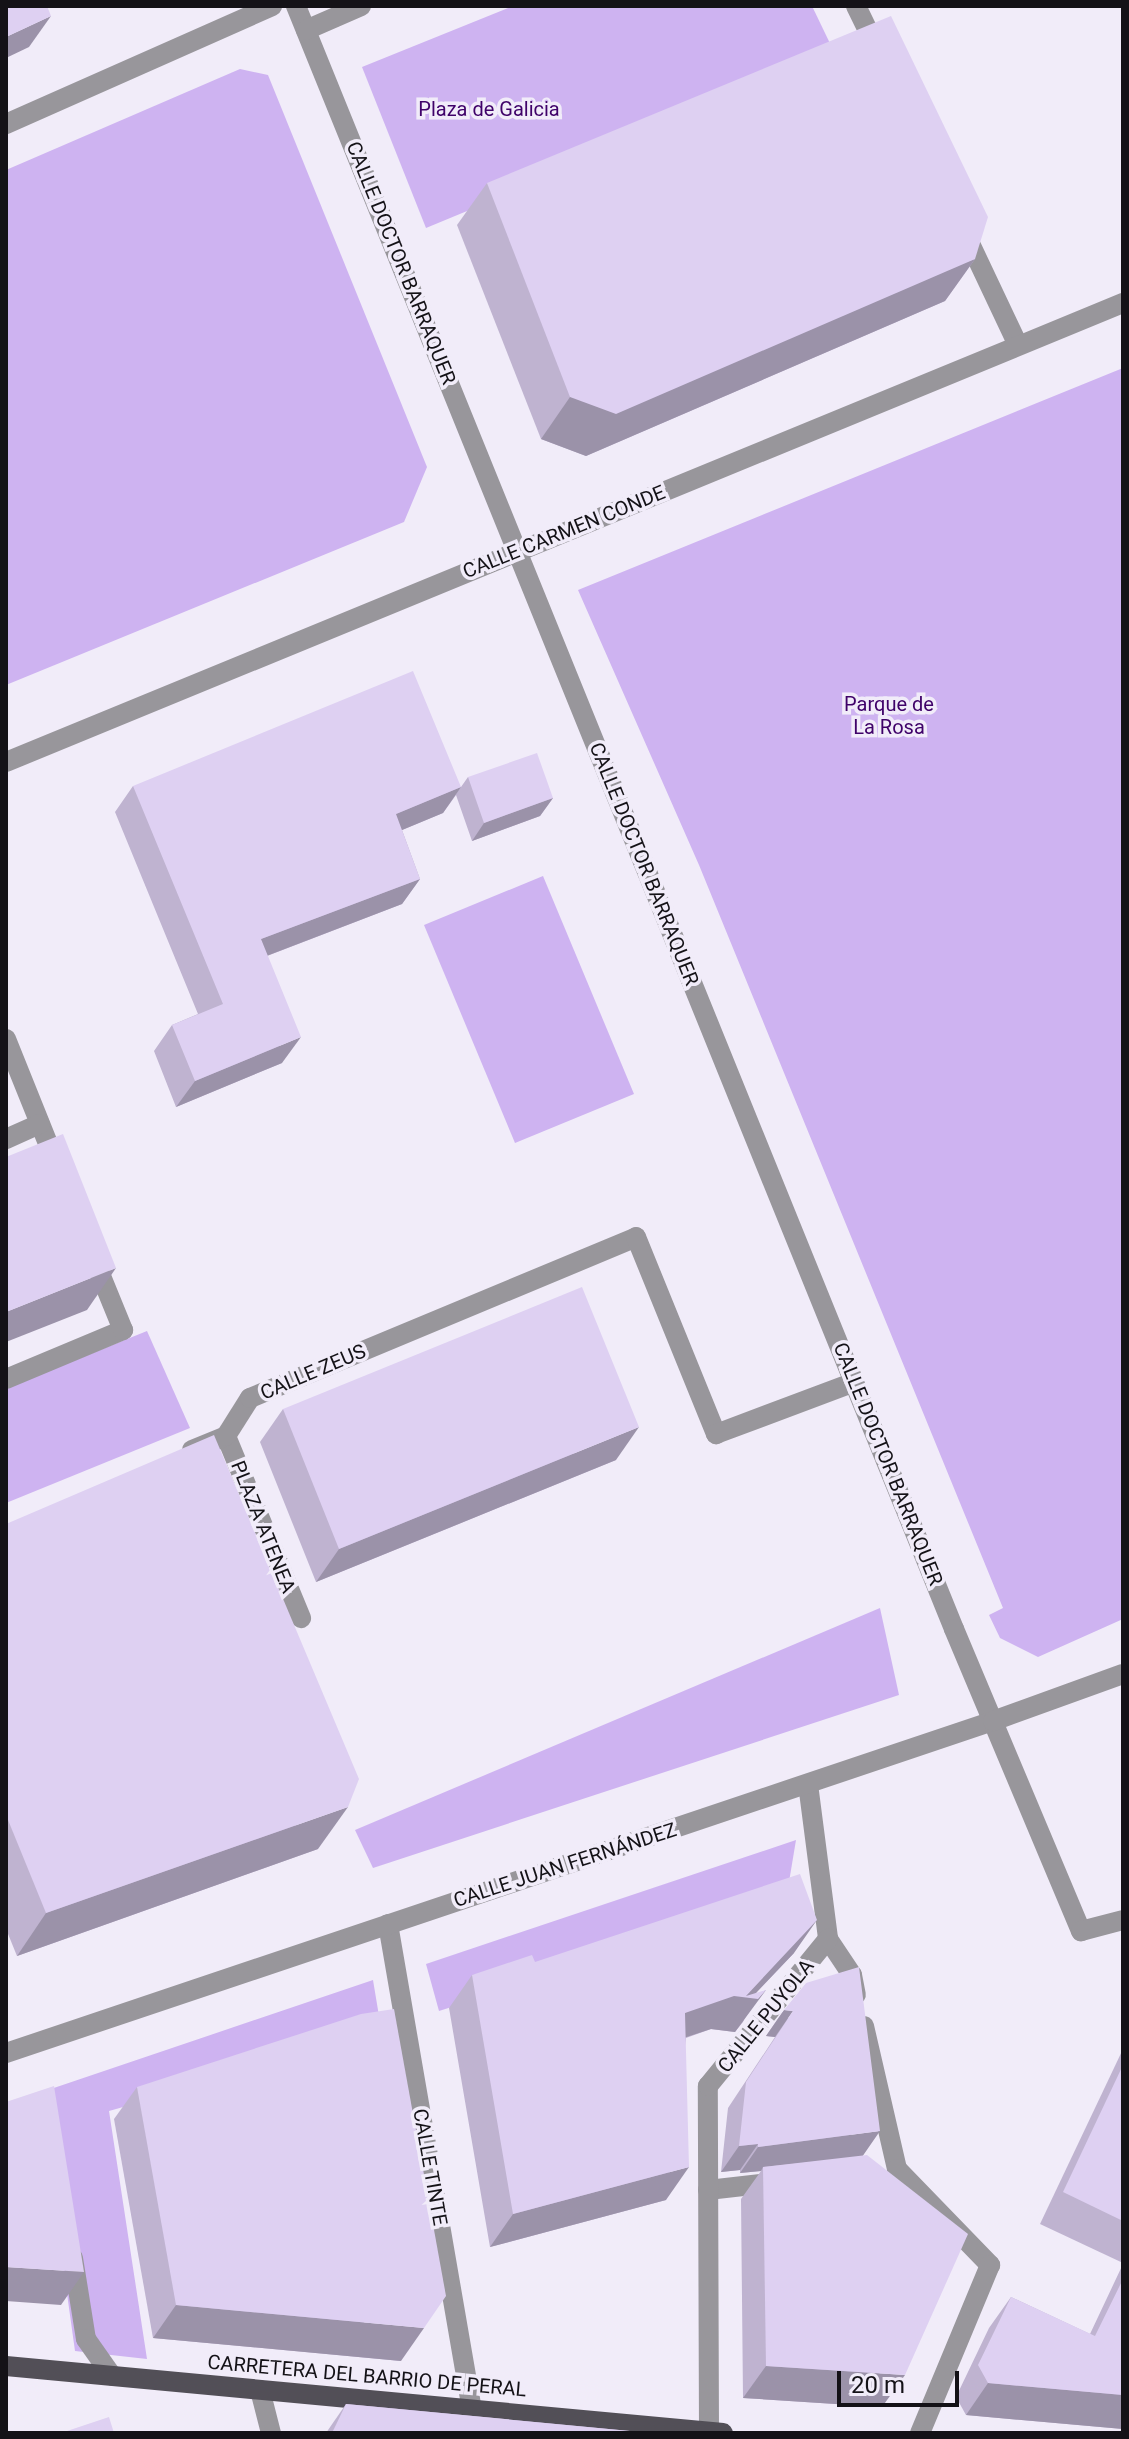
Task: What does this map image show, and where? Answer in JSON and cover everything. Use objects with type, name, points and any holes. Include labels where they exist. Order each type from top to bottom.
[{"type":"main road","name":"CARRETERA DEL BARRIO DE PERAL","points":[[6,2366],[716,2432]]},
{"type":"street","points":[[6,124],[272,6]]},
{"type":"street","name":"CALLE DOCTOR BARRAQUER","points":[[296,6],[854,1382],[1081,1931],[1123,1920]]},
{"type":"street","points":[[306,30],[361,6]]},
{"type":"street","points":[[856,6],[883,63]]},
{"type":"street","points":[[957,218],[1018,345]]},
{"type":"street","name":"CALLE CARMEN CONDE","points":[[6,762],[1123,303]]},
{"type":"street","points":[[6,1041],[64,1183]]},
{"type":"street","points":[[6,1139],[40,1124]]},
{"type":"street","name":"CALLE ZEUS","points":[[226,1436],[250,1398],[636,1237],[716,1434],[854,1382]]},
{"type":"street","points":[[6,1379],[123,1330],[88,1242]]},
{"type":"street","points":[[167,1459],[226,1436]]},
{"type":"street","name":"PLAZA ATENEA","points":[[226,1436],[301,1618]]},
{"type":"street","name":"CALLE JUAN FERNÁNDEZ","points":[[6,2053],[808,1784],[1123,1674]]},
{"type":"street","points":[[808,1784],[828,1939],[852,1975],[890,2170],[990,2265],[920,2433]]},
{"type":"street","name":"CALLE TINTE","points":[[388,1924],[472,2410]]},
{"type":"street","name":"CALLE PUYOLA","points":[[716,2432],[708,2190],[708,2086],[828,1939]]},
{"type":"street","points":[[708,2190],[803,2179]]},
{"type":"street","points":[[69,2235],[86,2339],[112,2376]]},
{"type":"street","points":[[260,2390],[271,2433]]},
{"type":"green space","name":"Plaza de Galicia","points":[[513,6],[812,6],[837,58],[426,228],[362,67]]},
{"type":"green space","points":[[240,69],[268,75],[427,467],[404,522],[6,685],[6,170]]},
{"type":"green space","name":"Parque de La Rosa","points":[[1123,368],[1123,1619],[1038,1657],[1000,1638],[989,1615],[1003,1608],[699,865],[578,590]]},
{"type":"green space","points":[[543,876],[634,1094],[515,1143],[424,925]]},
{"type":"green space","points":[[147,1331],[190,1428],[6,1503],[6,1388]]},
{"type":"green space","points":[[880,1608],[899,1695],[373,1868],[355,1830]]},
{"type":"green space","points":[[796,1840],[786,1900],[439,2011],[426,1964]]},
{"type":"green space","points":[[373,1980],[382,2034],[109,2111],[147,2359],[75,2351],[39,2093]]},
{"type":"building","points":[[6,6],[47,6],[51,16],[6,37]]},
{"type":"building","points":[[891,16],[988,217],[975,259],[616,414],[570,397],[487,183]]},
{"type":"building","points":[[413,671],[461,787],[396,814],[420,879],[261,939],[301,1037],[195,1081],[172,1025],[223,1004],[133,786]]},
{"type":"building","points":[[537,753],[553,798],[484,823],[468,777]]},
{"type":"building","points":[[63,1134],[116,1268],[6,1312],[6,1157]]},
{"type":"building","points":[[582,1287],[639,1427],[339,1549],[283,1409]]},
{"type":"building","points":[[214,1435],[359,1779],[348,1807],[46,1913],[6,1815],[6,1524]]},
{"type":"building","points":[[800,1874],[817,1920],[746,1996],[766,1990],[758,1999],[734,1996],[685,2013],[689,2167],[513,2214],[472,1975],[532,1955],[535,1962]]},
{"type":"building","points":[[859,1967],[880,2131],[758,2147],[758,2144],[739,2146],[746,2082],[793,2011],[784,2010],[806,1983]]},
{"type":"building","points":[[394,2009],[446,2296],[424,2328],[176,2305],[137,2087],[361,2014]]},
{"type":"building","points":[[1123,2065],[1123,2221],[1063,2192]]},
{"type":"building","points":[[54,2086],[84,2272],[6,2267],[6,2102]]},
{"type":"building","points":[[867,2155],[968,2234],[905,2375],[766,2366],[763,2167]]},
{"type":"building","points":[[1123,2279],[1123,2395],[988,2383],[978,2365],[1011,2297],[1095,2336]]},
{"type":"building","points":[[346,2404],[651,2433],[332,2433]]},
{"type":"building","points":[[109,2417],[114,2433],[61,2433]]}]
